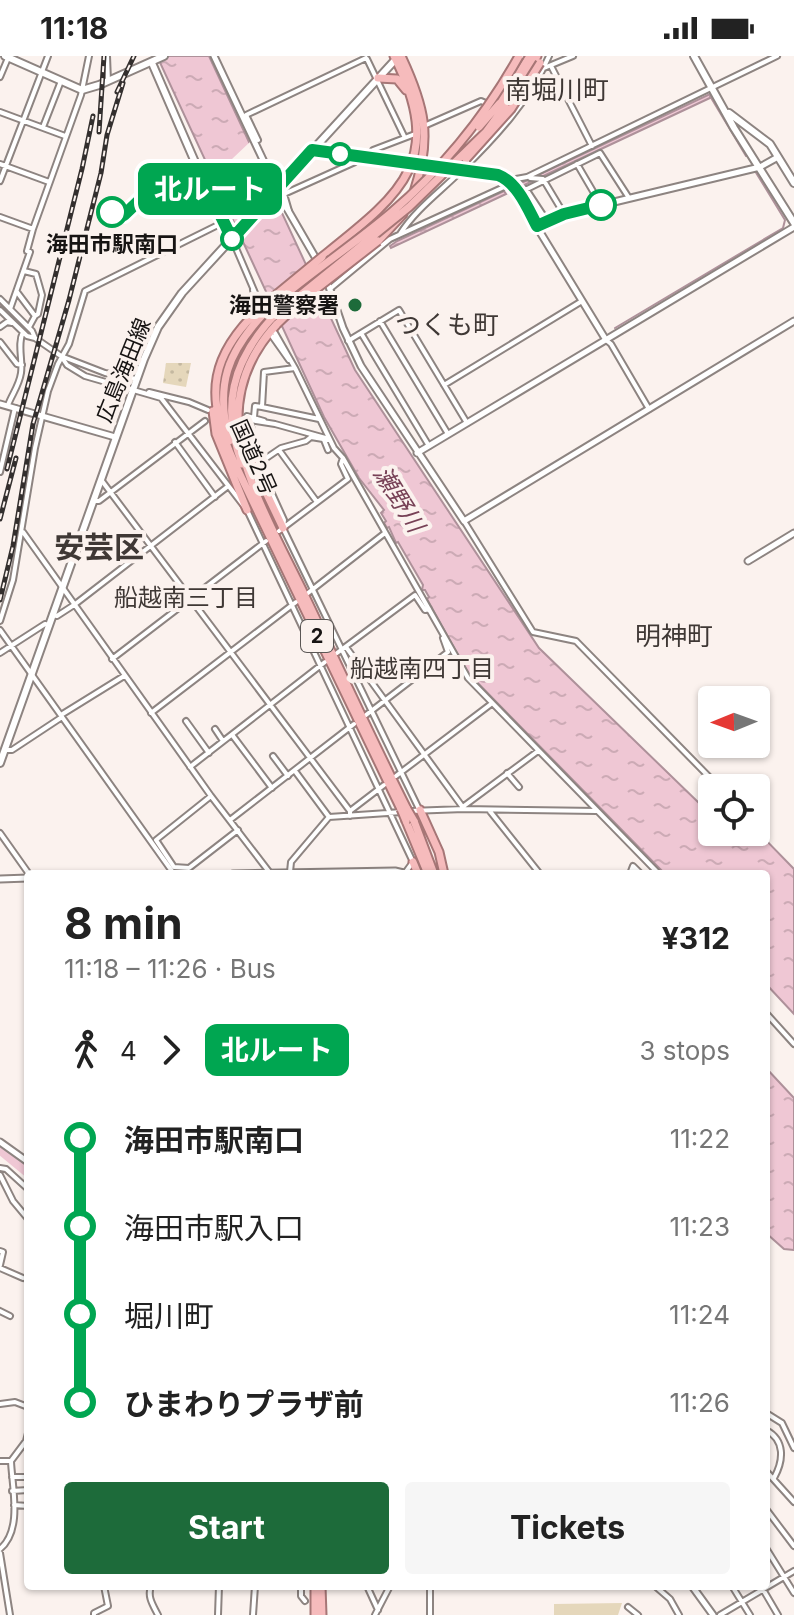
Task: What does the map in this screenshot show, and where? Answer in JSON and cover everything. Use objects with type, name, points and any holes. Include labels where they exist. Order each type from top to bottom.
[{"type":"highway","points":[[429,175],[479,120],[518,56]]},
{"type":"highway","name":"2","points":[[279,530],[239,457],[224,381],[234,351],[266,310],[391,213],[461,147],[490,114],[530,56]]},
{"type":"highway","name":"2","points":[[266,310],[308,286],[377,238],[394,225],[412,200],[421,164],[424,126],[419,93],[397,57]]},
{"type":"highway","name":"国道2号","points":[[397,57],[413,96],[417,118],[417,134],[406,177],[391,199],[322,257],[266,310],[258,346],[232,411],[234,462],[410,821],[429,870]]},
{"type":"highway","points":[[377,238],[426,198],[480,146],[511,109],[543,60]]},
{"type":"highway","points":[[378,79],[393,78],[403,84],[417,118]]},
{"type":"highway","points":[[232,411],[216,434],[247,510]]},
{"type":"highway","name":"国道2号","points":[[279,530],[404,809]]},
{"type":"highway","points":[[420,810],[439,852],[443,870]]},
{"type":"highway","points":[[413,862],[416,870]]},
{"type":"highway","points":[[315,1590],[315,1615]]},
{"type":"highway","points":[[321,1590],[322,1615]]},
{"type":"main road","points":[[7,57],[82,90],[164,56]]},
{"type":"main road","points":[[694,56],[794,225]]},
{"type":"main road","name":"広島海田線","points":[[0,763],[154,335],[169,310],[397,57]]},
{"type":"main road","points":[[147,193],[198,169],[153,60]]},
{"type":"main road","points":[[722,104],[737,121],[770,144],[794,183]]},
{"type":"street","points":[[0,181],[3,165],[48,56]]},
{"type":"street","points":[[0,327],[24,271],[33,229],[82,90],[89,56]]},
{"type":"street","points":[[107,56],[108,81]]},
{"type":"street","points":[[214,56],[258,140]]},
{"type":"street","points":[[436,166],[488,104],[518,56]]},
{"type":"street","points":[[551,66],[573,56]]},
{"type":"street","points":[[519,193],[592,146],[714,90],[777,56]]},
{"type":"street","points":[[0,77],[7,57]]},
{"type":"street","points":[[404,136],[366,57],[246,115],[274,192],[312,249],[331,288],[348,341],[361,366],[533,632],[576,641],[706,774]]},
{"type":"street","points":[[399,235],[410,218],[462,170],[515,112],[543,60],[551,66],[592,146]]},
{"type":"street","points":[[42,127],[61,81]]},
{"type":"street","points":[[424,126],[481,101],[488,104]]},
{"type":"street","points":[[0,112],[65,136]]},
{"type":"street","points":[[369,157],[373,150],[404,136],[417,134]]},
{"type":"street","points":[[312,150],[498,175],[510,183],[519,193],[649,409]]},
{"type":"street","points":[[529,177],[603,154],[629,198]]},
{"type":"street","points":[[289,213],[284,194],[355,162],[358,156]]},
{"type":"street","points":[[537,226],[564,214],[760,167],[778,157]]},
{"type":"street","points":[[577,164],[601,205]]},
{"type":"street","points":[[3,165],[49,182]]},
{"type":"street","points":[[198,169],[234,237],[250,280],[266,310]]},
{"type":"street","points":[[331,288],[399,235],[521,177],[541,179],[564,214]]},
{"type":"street","points":[[526,189],[547,221]]},
{"type":"street","points":[[0,621],[13,580],[42,415],[85,291],[220,224],[208,199],[212,193]]},
{"type":"street","points":[[0,217],[33,229]]},
{"type":"street","points":[[417,453],[794,225]]},
{"type":"street","points":[[24,271],[36,274],[42,295],[38,314],[29,327]]},
{"type":"street","points":[[17,292],[35,316]]},
{"type":"street","points":[[0,299],[6,312],[23,332],[61,356],[161,398],[247,510],[382,787],[413,862],[408,870]]},
{"type":"street","points":[[444,385],[582,301]]},
{"type":"street","points":[[348,341],[399,310],[467,423]]},
{"type":"street","points":[[6,312],[29,327],[35,338]]},
{"type":"street","points":[[380,321],[448,434]]},
{"type":"street","points":[[464,521],[794,321]]},
{"type":"street","points":[[0,469],[19,385],[22,365],[19,339],[23,332]]},
{"type":"street","points":[[361,333],[429,446]]},
{"type":"street","points":[[274,334],[321,420],[328,450]]},
{"type":"street","points":[[0,342],[17,364],[22,365]]},
{"type":"street","points":[[61,356],[67,365],[85,376],[135,386],[327,438],[343,458],[468,678],[655,870]]},
{"type":"street","points":[[262,407],[264,372],[295,368]]},
{"type":"street","points":[[0,404],[115,437]]},
{"type":"street","points":[[232,411],[262,407],[321,420]]},
{"type":"street","points":[[232,411],[284,520],[279,530]]},
{"type":"street","points":[[92,501],[99,501],[111,493],[205,421]]},
{"type":"street","points":[[259,463],[279,450],[311,437],[327,438]]},
{"type":"street","points":[[175,442],[215,497]]},
{"type":"street","points":[[279,450],[317,502]]},
{"type":"street","points":[[279,530],[348,479],[341,464],[343,458]]},
{"type":"street","points":[[100,479],[350,814]]},
{"type":"street","points":[[52,615],[57,616],[74,605],[228,487]]},
{"type":"street","points":[[279,530],[342,650],[368,714],[398,775],[420,810]]},
{"type":"street","points":[[22,531],[124,676],[268,870]]},
{"type":"street","points":[[310,591],[386,533]]},
{"type":"street","points":[[748,561],[791,535],[794,547]]},
{"type":"street","points":[[112,659],[264,542]]},
{"type":"street","points":[[342,650],[415,595],[425,610],[429,609]]},
{"type":"street","points":[[151,713],[294,603]]},
{"type":"street","points":[[0,653],[45,624],[49,625]]},
{"type":"street","points":[[0,630],[174,870]]},
{"type":"street","points":[[368,714],[448,652],[441,631]]},
{"type":"street","points":[[342,650],[386,700],[464,807]]},
{"type":"street","points":[[190,767],[324,664]]},
{"type":"street","points":[[5,750],[12,750],[124,676]]},
{"type":"street","points":[[398,775],[491,704]]},
{"type":"street","points":[[186,721],[209,753]]},
{"type":"street","points":[[230,820],[353,726]]},
{"type":"street","points":[[215,729],[223,741]]},
{"type":"street","points":[[232,735],[272,788]]},
{"type":"street","points":[[464,807],[538,751]]},
{"type":"street","points":[[273,756],[288,776]]},
{"type":"street","points":[[294,771],[329,817]]},
{"type":"street","points":[[507,773],[519,787]]},
{"type":"street","points":[[350,814],[382,787]]},
{"type":"street","points":[[174,870],[156,840],[211,796]]},
{"type":"street","points":[[290,870],[291,862],[329,817],[464,807],[598,811]]},
{"type":"street","points":[[489,810],[537,870]]},
{"type":"street","points":[[180,870],[189,868],[238,830]]},
{"type":"street","points":[[1,835],[25,870]]},
{"type":"street","points":[[0,879],[24,877]]},
{"type":"street","points":[[770,1017],[794,1044]]},
{"type":"street","points":[[0,1153],[3,1144],[24,1159]]},
{"type":"street","points":[[0,1168],[6,1169],[24,1185]]},
{"type":"street","points":[[0,1175],[13,1201],[24,1214]]},
{"type":"street","points":[[0,1251],[3,1252],[0,1267],[23,1278]]},
{"type":"street","points":[[0,1311],[10,1316]]},
{"type":"street","points":[[0,1404],[15,1402],[24,1405]]},
{"type":"street","points":[[770,1416],[782,1423],[794,1448]]},
{"type":"street","points":[[770,1432],[775,1435],[781,1451],[774,1478]]},
{"type":"street","points":[[10,1615],[2,1580],[0,1551],[8,1543],[14,1505],[11,1461],[24,1445]]},
{"type":"street","points":[[0,1461],[11,1461]]},
{"type":"street","points":[[770,1474],[794,1502]]},
{"type":"street","points":[[12,1477],[24,1477]]},
{"type":"street","points":[[12,1491],[24,1490]]},
{"type":"street","points":[[14,1505],[24,1506]]},
{"type":"street","points":[[770,1514],[794,1546]]},
{"type":"street","points":[[770,1554],[794,1593]]},
{"type":"street","points":[[770,1584],[794,1571]]},
{"type":"street","points":[[94,1615],[108,1606],[105,1590]]},
{"type":"street","points":[[151,1590],[151,1601],[158,1615]]},
{"type":"street","points":[[218,1615],[219,1590]]},
{"type":"street","points":[[253,1615],[255,1590]]},
{"type":"street","points":[[301,1590],[305,1601]]},
{"type":"street","points":[[368,1590],[376,1612]]},
{"type":"street","points":[[376,1612],[388,1590]]},
{"type":"street","points":[[430,1590],[430,1615]]},
{"type":"street","points":[[660,1590],[670,1599],[679,1615]]},
{"type":"street","points":[[695,1590],[713,1615]]},
{"type":"street","points":[[735,1590],[750,1615]]},
{"type":"street","points":[[720,1615],[759,1590]]},
{"type":"street","points":[[763,1590],[778,1615]]},
{"type":"street","points":[[628,1607],[638,1615]]},
{"type":"shaded area","points":[[166,363],[191,363],[186,387],[163,383]]},
{"type":"shaded area","points":[[622,1603],[618,1615],[554,1615],[554,1604]]},
{"type":"water","name":"瀬野川","points":[[157,56],[209,56],[355,370],[539,648],[698,802],[698,846],[770,844],[794,869],[794,1014],[770,988],[770,870],[661,870],[468,673],[427,599],[429,597],[422,590],[423,585],[384,523],[386,521],[381,513],[384,510],[359,478],[324,417]]},
{"type":"water","points":[[710,94],[712,97],[520,187],[519,184]]},
{"type":"water","points":[[504,191],[506,194],[390,246],[397,241]]},
{"type":"water","points":[[770,1072],[794,1098],[794,1250],[784,1249],[770,1237]]},
{"type":"pier","points":[[251,141],[262,165],[247,165],[233,170],[215,187],[204,164],[219,164],[232,159]]},
{"type":"waterway","points":[[710,96],[746,156]]},
{"type":"waterway","points":[[615,328],[783,228],[785,220],[755,171]]},
{"type":"waterway","points":[[0,305],[30,334]]},
{"type":"waterway","points":[[0,1150],[24,1170]]},
{"type":"railway","points":[[99,132],[104,56]]},
{"type":"railway","points":[[117,92],[134,56]]},
{"type":"railway","points":[[0,600],[13,546],[33,424],[69,300],[101,173],[107,135],[123,83]]},
{"type":"railway","points":[[7,469],[93,116]]},
{"type":"railway","points":[[0,519],[16,458]]},
{"type":"bus line","name":"北ルート","points":[[112,212],[124,215],[147,193],[198,169],[232,239],[312,150],[498,175],[519,193],[537,226],[564,214],[601,205]]},
{"type":"place","name":"海田市駅南口","points":[[112,212]]},
{"type":"place","name":"海田警察署","points":[[355,305]]},
{"type":"district","name":"南堀川町","points":[[557,89]]},
{"type":"district","name":"つくも町","points":[[447,324]]},
{"type":"district","name":"安芸区","points":[[99,547]]},
{"type":"district","name":"船越南三丁目","points":[[186,597]]},
{"type":"district","name":"明神町","points":[[674,635]]},
{"type":"district","name":"船越南四丁目","points":[[422,668]]}]
